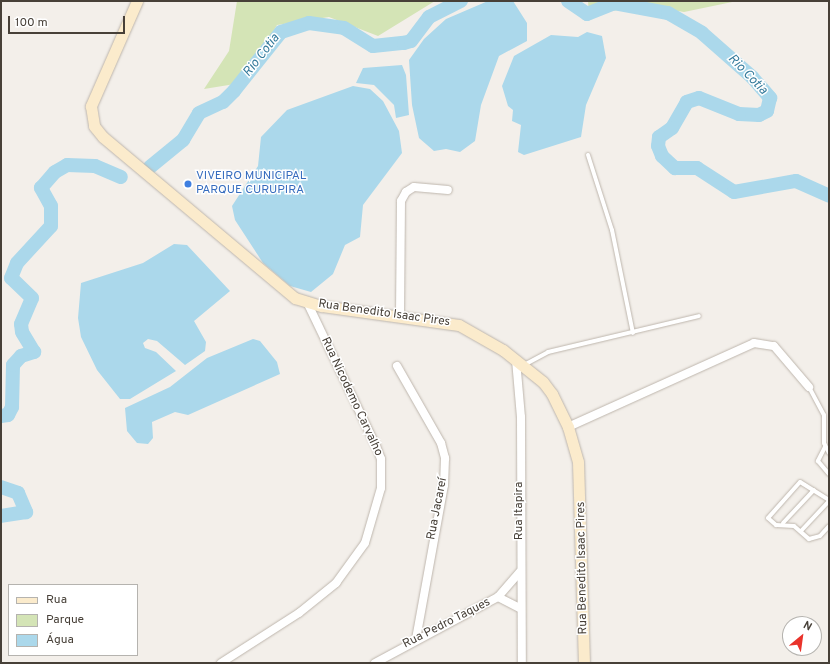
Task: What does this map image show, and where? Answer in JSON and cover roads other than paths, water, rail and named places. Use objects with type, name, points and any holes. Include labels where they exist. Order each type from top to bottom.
[{"type":"street","name":"Rua Benedito Isaac Pires","points":[[137,1],[91,106],[94,126],[282,290],[307,302],[459,325],[520,363],[543,382],[568,427],[581,486],[584,663]]},
{"type":"street","points":[[400,315],[401,201],[406,192],[414,187],[448,190]]},
{"type":"street","name":"Rua Nicodemo Carvalho","points":[[221,663],[299,613],[336,583],[364,543],[381,488],[381,459],[376,446],[307,302]]},
{"type":"street","points":[[568,427],[754,343],[774,346],[809,387]]},
{"type":"street","name":"Rua Itapira","points":[[520,363],[520,608],[522,663]]},
{"type":"street","name":"Rua Jacareí","points":[[397,366],[441,443],[445,458],[444,486],[416,638]]},
{"type":"street","name":"Rua Pedro Taques","points":[[375,663],[416,638],[498,597],[520,572]]},
{"type":"street","name":"Rua Pedro Taques","points":[[498,597],[520,608]]},
{"type":"lane","points":[[588,155],[612,230],[632,333]]},
{"type":"lane","points":[[520,363],[548,352],[699,316]]},
{"type":"lane","points":[[809,387],[824,415],[825,447],[818,461],[829,474]]},
{"type":"lane","points":[[825,447],[829,453]]},
{"type":"lane","points":[[801,531],[829,500],[800,482],[769,515],[770,523],[783,524],[801,531],[806,538],[814,539],[829,526]]},
{"type":"lane","points":[[783,524],[814,490]]},
{"type":"water","points":[[488,1],[513,1],[527,23],[527,41],[499,56],[481,105],[475,141],[460,152],[446,149],[434,151],[419,138],[412,105],[409,60],[424,39],[446,19]]},
{"type":"water","points":[[587,32],[602,36],[606,58],[586,105],[581,137],[524,155],[518,152],[521,125],[512,121],[513,110],[508,106],[502,86],[514,56],[551,35],[578,37]]},
{"type":"water","points":[[402,65],[406,75],[409,115],[396,118],[394,105],[374,85],[356,83],[363,68]]},
{"type":"water","points":[[353,86],[370,89],[383,101],[399,131],[402,153],[363,205],[360,237],[345,245],[333,274],[311,292],[290,286],[263,263],[235,220],[232,206],[258,166],[261,137],[287,110]]},
{"type":"water","points":[[174,244],[187,245],[230,291],[194,321],[206,342],[205,351],[185,365],[157,341],[148,339],[143,343],[145,348],[156,352],[176,371],[130,399],[120,399],[97,370],[81,337],[78,318],[81,283],[143,263]]},
{"type":"water","points":[[253,339],[260,341],[277,362],[280,374],[188,415],[175,412],[152,422],[153,438],[148,444],[137,443],[127,431],[125,408],[170,387],[207,358]]},
{"type":"waterway","name":"Rio Cotia","points":[[150,167],[183,140],[199,113],[223,102],[234,91],[281,32],[309,23],[344,28],[373,46],[404,43],[411,41],[429,17],[461,1]]},
{"type":"waterway","name":"Rio Cotia","points":[[568,1],[587,14],[614,3],[668,13],[702,33],[752,77],[770,98],[767,111],[759,115],[739,114],[699,98],[687,102],[672,128],[659,137],[658,146],[662,156],[675,168],[697,168],[734,192],[796,181],[829,196]]},
{"type":"waterway","name":"Rio Cotia","points":[[1,416],[8,415],[12,407],[13,365],[21,356],[34,352],[22,332],[21,324],[32,298],[11,278],[17,263],[51,226],[51,206],[41,188],[55,172],[67,165],[95,166],[121,177]]},
{"type":"waterway","name":"Rio Cotia","points":[[1,487],[18,493],[26,512],[1,516]]},
{"type":"place","name":"VIVEIRO MUNICIPAL PARQUE CURUPIRA","points":[[188,184]]}]
